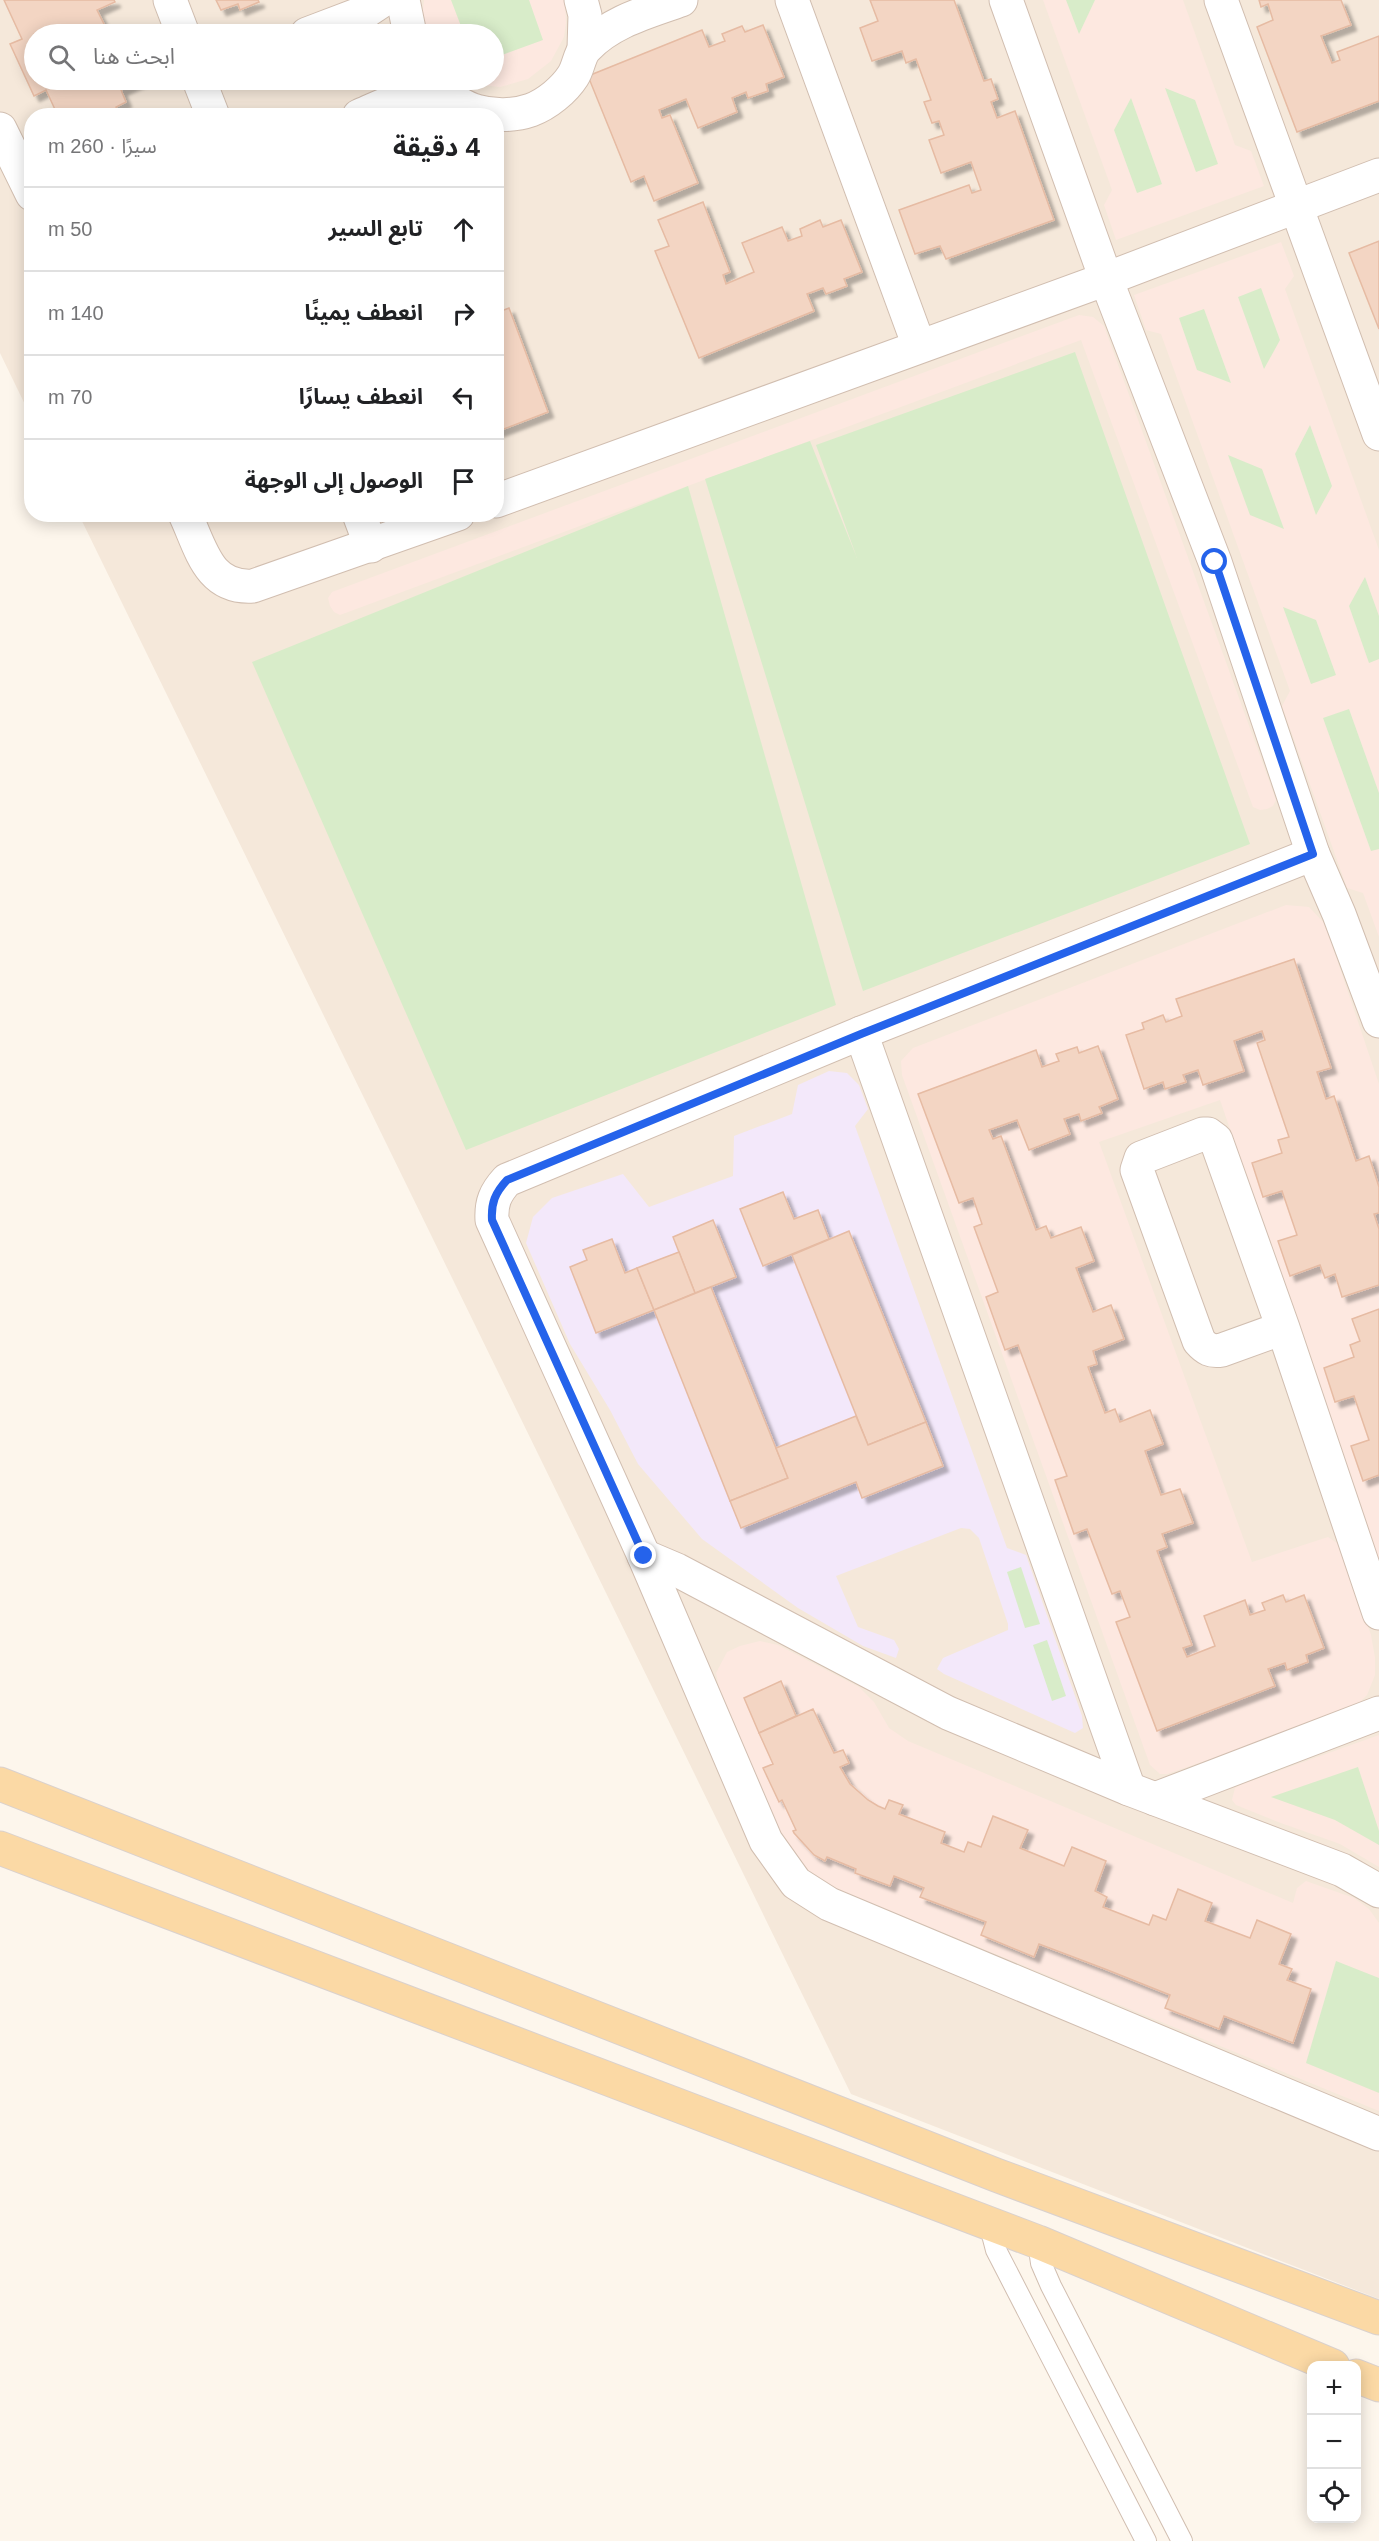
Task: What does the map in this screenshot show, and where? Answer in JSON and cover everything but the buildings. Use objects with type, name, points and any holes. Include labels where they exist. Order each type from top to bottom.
[{"type":"main road","points":[[0,1784],[996,2175],[1379,2318]]},
{"type":"main road","points":[[0,1848],[1038,2242],[1321,2361]]},
{"type":"main road","points":[[988,2223],[996,2175]]},
{"type":"main road","points":[[1361,2378],[1379,2385]]},
{"type":"street","points":[[170,0],[179,24]]},
{"type":"street","points":[[333,24],[365,12],[383,0]]},
{"type":"street","points":[[403,0],[408,24]]},
{"type":"street","points":[[504,115],[530,110],[555,96],[573,75],[584,49],[585,15],[581,0]]},
{"type":"street","points":[[584,49],[614,25],[681,0]]},
{"type":"street","points":[[792,0],[919,346]]},
{"type":"street","points":[[1006,0],[1107,279],[1215,562],[1313,854],[1339,914],[1379,1021]]},
{"type":"street","points":[[1221,0],[1379,434]]},
{"type":"street","points":[[203,90],[210,108]]},
{"type":"street","points":[[381,108],[417,95],[434,94],[440,90]]},
{"type":"street","points":[[444,90],[470,108]]},
{"type":"street","points":[[0,129],[24,178]]},
{"type":"street","points":[[504,498],[1107,279],[1379,175]]},
{"type":"street","points":[[189,522],[212,572],[222,581],[239,587],[253,586],[436,522]]},
{"type":"street","points":[[362,522],[371,546]]},
{"type":"street","points":[[1313,854],[861,1034],[507,1180],[496,1191],[491,1207],[492,1220],[644,1556],[766,1841],[796,1883],[830,1904],[1379,2134]]},
{"type":"street","points":[[861,1034],[1142,1794]]},
{"type":"street","points":[[1283,1328],[1222,1350],[1214,1351],[1204,1348],[1199,1341],[1137,1170],[1141,1158],[1203,1134],[1213,1136],[1283,1328],[1379,1613]]},
{"type":"street","points":[[644,1556],[678,1570],[948,1713],[1142,1794],[1342,1870],[1379,1891]]},
{"type":"street","points":[[1142,1794],[1379,1713]]},
{"type":"lane","points":[[988,2223],[996,2250],[1146,2541]]},
{"type":"lane","points":[[1038,2242],[1041,2263],[1051,2286],[1182,2541]]},
{"type":"shaded area","points":[[0,0],[1379,0],[1379,2299],[851,2094],[82,522],[504,522],[504,108],[24,108],[24,403],[0,353]]},
{"type":"shaded area","points":[[424,0],[565,0],[564,37],[551,61],[528,79],[504,86],[504,24],[423,24]]},
{"type":"shaded area","points":[[1043,0],[1183,0],[1235,145],[1251,151],[1264,186],[1116,240],[1104,205],[1112,190]]},
{"type":"shaded area","points":[[1281,242],[1294,276],[1285,289],[1379,550],[1379,937],[1363,893],[1347,888],[1282,706],[1290,691],[1161,334],[1146,330],[1134,295]]},
{"type":"shaded area","points":[[1079,315],[1093,317],[1104,326],[1276,800],[1273,806],[1267,809],[1260,810],[1253,807],[1081,340],[340,615],[330,606],[328,598],[332,592]]},
{"type":"shaded area","points":[[1286,905],[1309,907],[1325,924],[1379,1084],[1379,1560],[1220,1100],[1099,1142],[1252,1562],[1328,1537],[1340,1545],[1371,1635],[1375,1675],[1367,1695],[1356,1706],[1342,1714],[1167,1774],[1160,1774],[1150,1765],[902,1075],[901,1061],[913,1048]]},
{"type":"shaded area","points":[[829,1071],[847,1073],[859,1085],[868,1109],[855,1126],[1007,1548],[1026,1555],[1082,1716],[1083,1728],[1075,1733],[937,1669],[943,1658],[1008,1630],[1008,1624],[979,1538],[970,1529],[961,1528],[836,1576],[858,1627],[894,1640],[899,1649],[896,1658],[863,1646],[798,1608],[702,1539],[638,1464],[610,1410],[570,1344],[526,1243],[533,1217],[552,1198],[623,1174],[649,1207],[733,1176],[734,1136],[792,1114],[798,1085]]},
{"type":"shaded area","points":[[760,1641],[778,1645],[859,1687],[874,1702],[889,1728],[908,1741],[1293,1903],[1297,1888],[1306,1881],[1354,1898],[1369,1909],[1379,1923],[1379,2111],[834,1888],[813,1875],[794,1856],[776,1824],[719,1688],[716,1673],[727,1652]]},
{"type":"shaded area","points":[[1379,1735],[1379,1867],[1340,1844],[1236,1805],[1232,1800],[1235,1788],[1242,1784]]},
{"type":"green space","points":[[451,0],[529,0],[543,40],[504,54],[504,24],[460,24]]},
{"type":"green space","points":[[1066,0],[1095,0],[1079,34]]},
{"type":"green space","points":[[1165,88],[1195,100],[1218,164],[1196,172]]},
{"type":"green space","points":[[1131,98],[1162,184],[1137,193],[1114,130]]},
{"type":"green space","points":[[1261,288],[1280,340],[1264,369],[1238,297]]},
{"type":"green space","points":[[1204,309],[1231,383],[1197,370],[1179,318]]},
{"type":"green space","points":[[1075,352],[1250,844],[863,991],[705,479],[810,441],[857,558],[816,445]]},
{"type":"green space","points":[[1310,425],[1332,486],[1316,515],[1295,454]]},
{"type":"green space","points":[[1228,455],[1262,469],[1284,529],[1250,515]]},
{"type":"green space","points":[[688,486],[836,1005],[466,1150],[252,662]]},
{"type":"green space","points":[[1365,577],[1379,616],[1379,659],[1369,663],[1349,606]]},
{"type":"green space","points":[[1283,607],[1316,620],[1336,675],[1311,684]]},
{"type":"green space","points":[[1349,709],[1379,793],[1379,849],[1371,851],[1323,718]]},
{"type":"green space","points":[[1021,1567],[1040,1624],[1025,1628],[1007,1572]]},
{"type":"green space","points":[[1047,1640],[1066,1696],[1052,1701],[1033,1645]]},
{"type":"green space","points":[[1358,1767],[1379,1831],[1379,1845],[1335,1820],[1271,1797]]},
{"type":"green space","points":[[1336,1961],[1379,1978],[1379,2093],[1306,2063]]},
{"type":"route","points":[[644,1556],[492,1220],[491,1207],[496,1191],[507,1180],[861,1034],[1313,854],[1215,562]]}]
